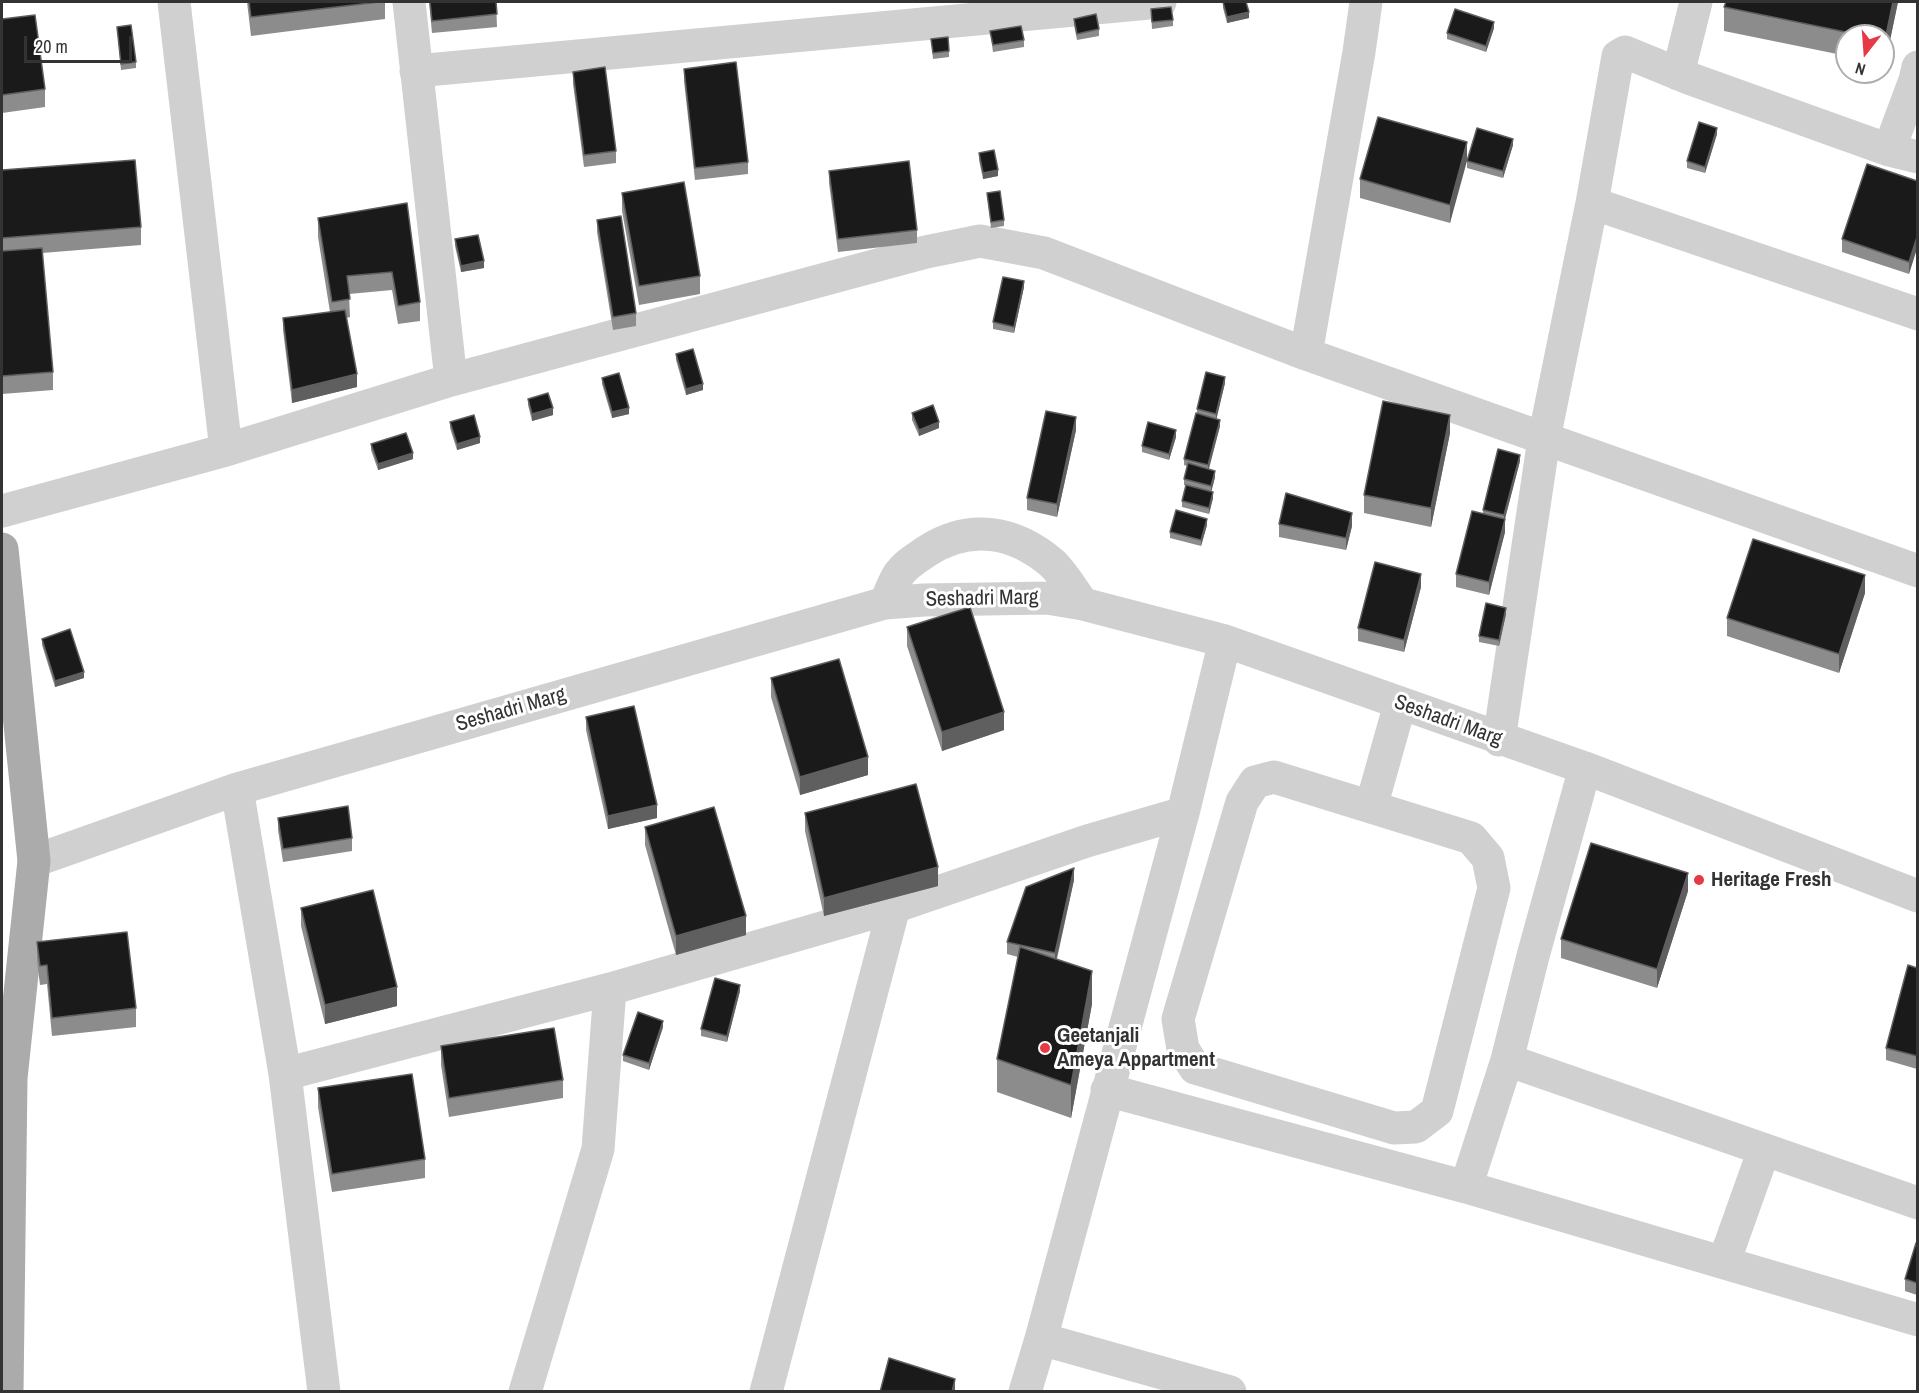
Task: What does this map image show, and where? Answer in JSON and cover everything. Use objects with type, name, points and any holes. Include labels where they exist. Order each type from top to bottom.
[{"type":"main road","points":[[2,549],[34,861],[10,1078],[7,1392]]},
{"type":"main road","points":[[2,1022],[10,1078]]},
{"type":"street","points":[[174,2],[226,450]]},
{"type":"street","points":[[409,2],[451,380]]},
{"type":"street","points":[[416,71],[1160,2]]},
{"type":"street","points":[[1306,354],[1366,2]]},
{"type":"street","points":[[1678,74],[1696,2]]},
{"type":"street","points":[[1499,740],[1544,439],[1592,203],[1618,56],[1625,52],[1678,74],[1903,154],[1917,67]]},
{"type":"street","points":[[1592,203],[1917,314]]},
{"type":"street","points":[[2,511],[226,450],[451,380],[926,252],[980,241],[1044,253],[1306,354],[1917,571]]},
{"type":"street","points":[[885,603],[899,575],[910,562],[937,544],[967,533],[1001,535],[1029,547],[1054,565],[1083,604]]},
{"type":"street","name":"Seshadri Marg","points":[[34,861],[237,789],[885,603],[1047,598],[1083,604],[1225,641],[1499,740],[1585,768],[1917,896]]},
{"type":"street","points":[[1024,1392],[1041,1339],[1182,813],[1225,641]]},
{"type":"street","points":[[1371,807],[1400,704]]},
{"type":"street","points":[[1466,1187],[1507,1060],[1585,768]]},
{"type":"street","points":[[1274,777],[1371,807],[1471,837],[1488,858],[1494,888],[1437,1111],[1416,1127],[1394,1128],[1195,1068],[1183,1050],[1178,1019],[1242,802],[1255,782],[1274,777]]},
{"type":"street","points":[[237,789],[285,1074],[324,1392]]},
{"type":"street","points":[[285,1074],[610,989],[894,907],[1087,841],[1182,813]]},
{"type":"street","points":[[766,1392],[894,907]]},
{"type":"street","points":[[525,1392],[598,1149],[610,989]]},
{"type":"street","points":[[1507,1060],[1917,1203]]},
{"type":"street","points":[[1107,1090],[1466,1187],[1917,1320]]},
{"type":"street","points":[[1724,1262],[1764,1150]]},
{"type":"street","points":[[1041,1339],[1230,1392]]},
{"type":"building","points":[[249,2],[379,2],[251,17]]},
{"type":"building","points":[[430,2],[496,2],[497,14],[432,21]]},
{"type":"building","points":[[1223,2],[1246,2],[1249,12],[1227,17]]},
{"type":"building","points":[[1726,2],[1893,2],[1888,24],[1835,24],[1835,30],[1724,7]]},
{"type":"building","points":[[1171,7],[1173,20],[1152,22],[1151,9]]},
{"type":"building","points":[[1455,9],[1494,22],[1486,46],[1447,33]]},
{"type":"building","points":[[1096,14],[1099,29],[1077,34],[1074,19]]},
{"type":"building","points":[[35,15],[45,89],[2,95],[2,19]]},
{"type":"building","points":[[131,25],[136,62],[121,64],[117,27]]},
{"type":"building","points":[[1021,26],[1024,40],[993,45],[990,31]]},
{"type":"building","points":[[948,37],[949,51],[933,53],[931,39]]},
{"type":"building","points":[[736,62],[748,162],[695,168],[684,69]]},
{"type":"building","points":[[605,67],[616,151],[584,155],[573,72]]},
{"type":"building","points":[[1378,117],[1467,142],[1450,205],[1360,179]]},
{"type":"building","points":[[1699,122],[1717,128],[1705,167],[1687,161]]},
{"type":"building","points":[[1477,128],[1513,139],[1503,171],[1467,161]]},
{"type":"building","points":[[994,150],[998,170],[983,173],[979,153]]},
{"type":"building","points":[[135,160],[141,227],[2,238],[2,170]]},
{"type":"building","points":[[909,161],[917,230],[838,239],[829,171]]},
{"type":"building","points":[[1867,164],[1917,181],[1917,237],[1909,262],[1842,239]]},
{"type":"building","points":[[684,182],[700,276],[639,286],[622,193]]},
{"type":"building","points":[[1000,191],[1004,220],[991,222],[987,193]]},
{"type":"building","points":[[407,203],[420,302],[398,306],[392,272],[347,276],[350,299],[332,302],[318,218]]},
{"type":"building","points":[[621,216],[636,313],[613,317],[597,220]]},
{"type":"building","points":[[478,235],[484,261],[461,266],[455,239]]},
{"type":"building","points":[[42,248],[53,372],[2,376],[2,251]]},
{"type":"building","points":[[1003,277],[1024,281],[1014,327],[993,322]]},
{"type":"building","points":[[345,310],[357,374],[292,390],[283,318]]},
{"type":"building","points":[[693,349],[703,384],[686,389],[676,354]]},
{"type":"building","points":[[1206,372],[1225,377],[1216,414],[1197,409]]},
{"type":"building","points":[[619,373],[629,408],[612,412],[602,378]]},
{"type":"building","points":[[548,393],[553,408],[532,414],[528,399]]},
{"type":"building","points":[[1383,401],[1450,415],[1431,508],[1364,495]]},
{"type":"building","points":[[933,405],[939,422],[919,430],[912,413]]},
{"type":"building","points":[[1046,411],[1076,417],[1057,504],[1027,498]]},
{"type":"building","points":[[1196,413],[1220,420],[1208,465],[1184,459]]},
{"type":"building","points":[[474,415],[480,437],[457,444],[450,422]]},
{"type":"building","points":[[1148,422],[1176,430],[1169,454],[1142,446]]},
{"type":"building","points":[[406,433],[413,453],[378,464],[371,444]]},
{"type":"building","points":[[1498,449],[1520,455],[1504,515],[1483,510]]},
{"type":"building","points":[[1188,463],[1215,471],[1211,486],[1184,479]]},
{"type":"building","points":[[1186,485],[1213,492],[1209,508],[1182,501]]},
{"type":"building","points":[[1286,493],[1352,513],[1346,538],[1279,524]]},
{"type":"building","points":[[1176,510],[1207,519],[1201,540],[1170,532]]},
{"type":"building","points":[[1472,511],[1505,519],[1489,582],[1456,574]]},
{"type":"building","points":[[1753,539],[1865,575],[1839,654],[1727,618]]},
{"type":"building","points":[[1375,562],[1421,574],[1404,640],[1358,628]]},
{"type":"building","points":[[1486,603],[1506,608],[1499,640],[1479,636]]},
{"type":"building","points":[[970,607],[1004,712],[942,732],[907,627]]},
{"type":"building","points":[[70,629],[84,672],[55,681],[42,639]]},
{"type":"building","points":[[839,659],[868,757],[800,777],[771,678]]},
{"type":"building","points":[[634,706],[657,805],[608,816],[586,717]]},
{"type":"building","points":[[916,784],[938,867],[824,898],[805,813]]},
{"type":"building","points":[[348,806],[352,838],[283,849],[278,818]]},
{"type":"building","points":[[714,807],[746,916],[676,936],[645,827]]},
{"type":"building","points":[[1591,843],[1688,873],[1657,969],[1561,939]]},
{"type":"building","points":[[1074,868],[1055,953],[1007,942],[1026,887]]},
{"type":"building","points":[[373,890],[397,987],[325,1005],[301,908]]},
{"type":"building","points":[[127,932],[136,1008],[52,1018],[47,965],[40,966],[37,942]]},
{"type":"building","name":"Geetanjali Ameya Appartment","points":[[1020,947],[1092,971],[1071,1085],[997,1059]]},
{"type":"building","points":[[1908,965],[1917,968],[1917,1056],[1886,1048]]},
{"type":"building","points":[[715,978],[740,985],[727,1036],[701,1029]]},
{"type":"building","points":[[638,1012],[663,1021],[649,1063],[623,1055]]},
{"type":"building","points":[[554,1028],[563,1080],[449,1098],[441,1046]]},
{"type":"building","points":[[412,1074],[425,1159],[332,1174],[318,1088]]},
{"type":"building","points":[[1917,1243],[1917,1283],[1905,1279]]},
{"type":"building","points":[[889,1358],[955,1379],[952,1392],[880,1392]]},
{"type":"place","name":"Heritage Fresh","points":[[1699,880]]},
{"type":"place","name":"Geetanjali Ameya Appartment","points":[[1045,1048]]}]
